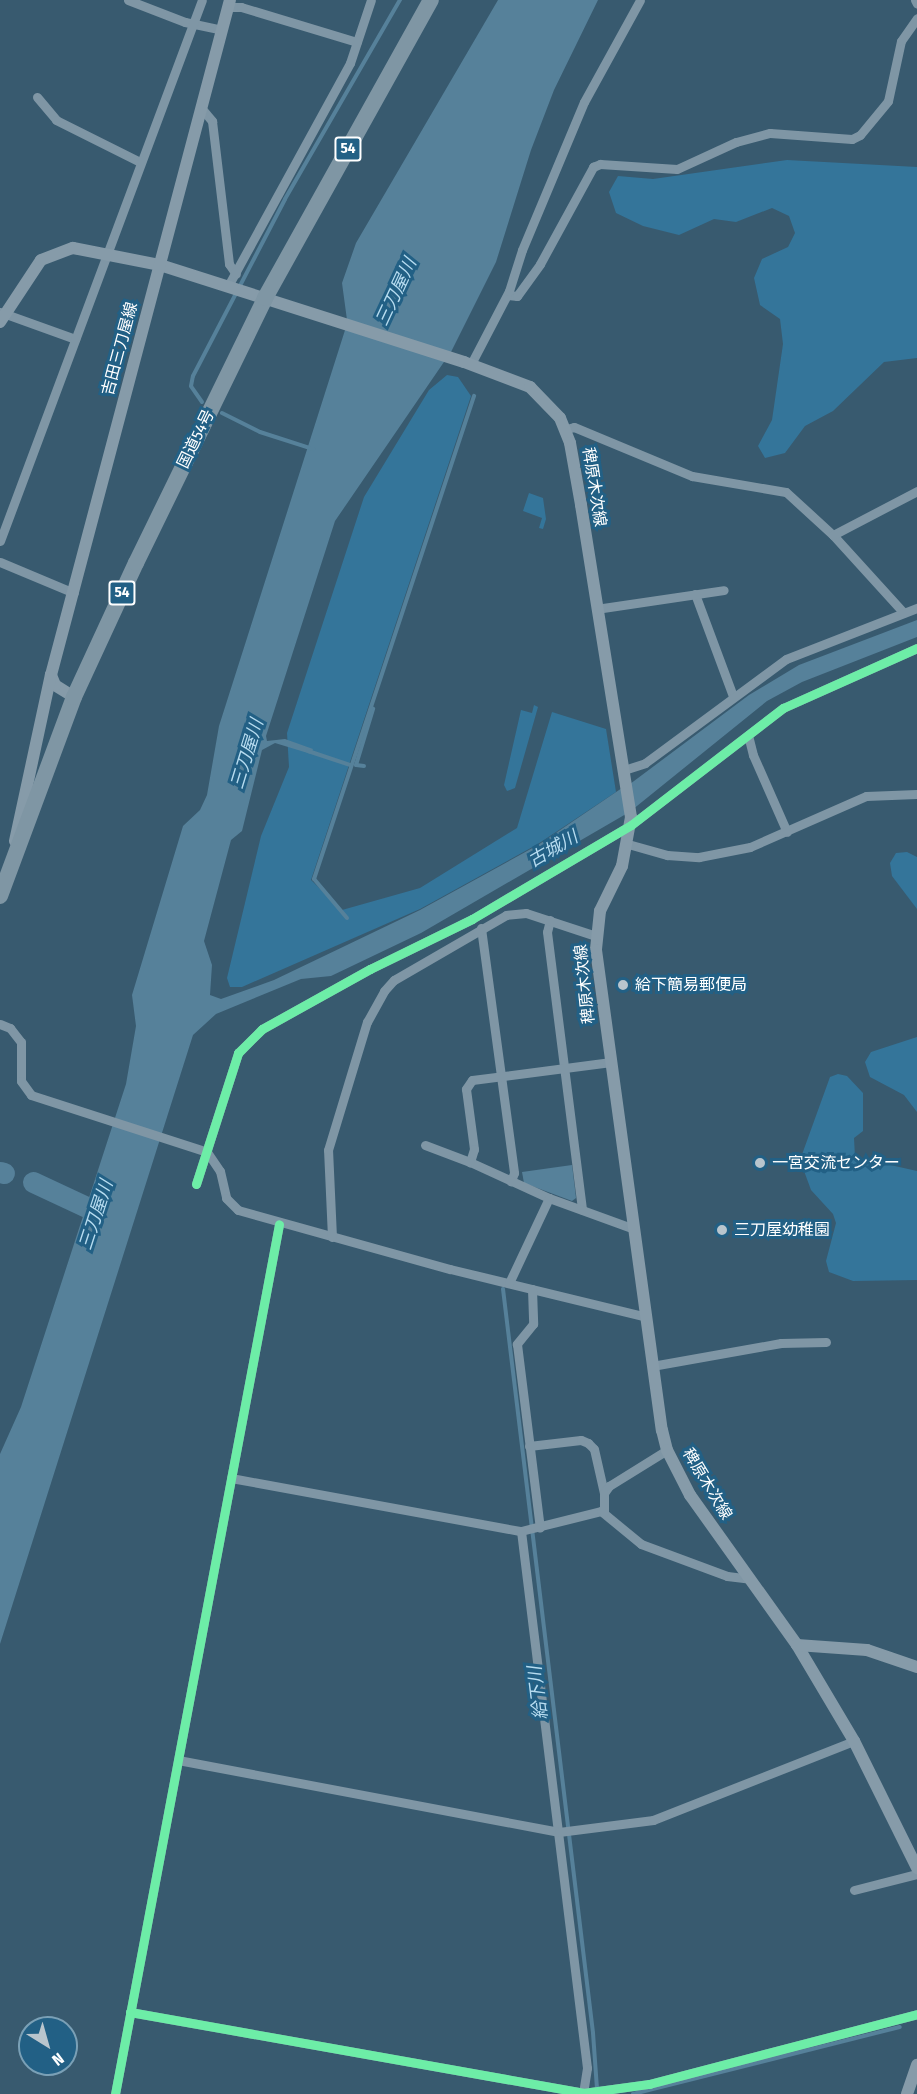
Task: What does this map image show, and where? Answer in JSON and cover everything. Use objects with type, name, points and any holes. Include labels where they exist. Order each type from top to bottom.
[{"type":"highway","name":"国道54号","points":[[0,896],[12,854],[74,697],[265,298],[431,0]]},
{"type":"main road","name":"吉田三刀屋線","points":[[12,854],[24,785],[51,675],[229,4]]},
{"type":"main road","name":"稗原木次線","points":[[2,316],[41,260],[73,248],[160,265],[467,363],[530,387],[552,407],[566,429],[631,821],[628,844],[600,911],[596,936],[643,1316],[667,1450],[690,1494],[797,1645],[854,1741],[917,1868]]},
{"type":"main road","points":[[51,675],[55,685],[74,697]]},
{"type":"main road","points":[[797,1645],[867,1650],[917,1667]]},
{"type":"main road","points":[[907,2094],[917,2065]]},
{"type":"street","points":[[128,0],[193,23],[222,30]]},
{"type":"street","points":[[0,540],[75,339],[103,254],[202,0]]},
{"type":"street","points":[[230,287],[350,63],[371,0]]},
{"type":"street","points":[[467,363],[507,296],[562,151],[640,0]]},
{"type":"street","points":[[915,0],[917,4]]},
{"type":"street","points":[[229,4],[357,42]]},
{"type":"street","points":[[507,296],[517,296],[540,264],[593,167],[600,164],[677,169],[736,142],[770,133],[852,139],[860,135],[888,101],[901,41],[917,18]]},
{"type":"street","points":[[37,97],[56,120],[140,162]]},
{"type":"street","points":[[202,109],[212,121],[229,264],[236,274]]},
{"type":"street","points":[[2,316],[75,339]]},
{"type":"street","points":[[566,429],[574,427],[692,476],[786,492],[833,535],[904,613]]},
{"type":"street","points":[[833,535],[917,491]]},
{"type":"street","points":[[0,562],[74,592]]},
{"type":"street","points":[[596,609],[724,590]]},
{"type":"street","points":[[695,594],[733,696]]},
{"type":"street","points":[[625,775],[645,763],[786,659],[917,608]]},
{"type":"street","points":[[196,1184],[238,1053],[262,1029],[369,969],[472,919],[631,821],[793,703],[917,648]]},
{"type":"street","points":[[748,735],[753,755],[787,832]]},
{"type":"street","points":[[628,844],[667,855],[699,857],[750,847],[866,796],[917,794]]},
{"type":"street","points":[[332,1237],[328,1150],[373,1009],[393,980],[481,928],[516,913],[550,920],[596,936]]},
{"type":"street","points":[[550,920],[547,933],[582,1210]]},
{"type":"street","points":[[481,928],[514,1173],[511,1181]]},
{"type":"street","points":[[0,1024],[10,1028],[21,1042],[21,1081],[35,1096],[205,1152],[216,1163],[229,1203],[279,1224],[643,1316]]},
{"type":"street","points":[[470,1162],[474,1149],[466,1085],[472,1080],[611,1062]]},
{"type":"street","points":[[425,1145],[470,1162],[549,1198],[634,1229]]},
{"type":"street","points":[[509,1283],[549,1198]]},
{"type":"street","points":[[115,2094],[279,1224]]},
{"type":"street","points":[[532,1289],[532,1324],[517,1344],[539,1528]]},
{"type":"street","points":[[652,1366],[781,1343],[826,1342]]},
{"type":"street","points":[[530,1446],[581,1440],[588,1443],[594,1449],[604,1493],[604,1512],[641,1544],[727,1576],[750,1579]]},
{"type":"street","points":[[604,1493],[667,1450]]},
{"type":"street","points":[[231,1478],[524,1531],[604,1512]]},
{"type":"street","points":[[524,1531],[565,1831],[587,2068],[585,2093]]},
{"type":"street","points":[[178,1760],[565,1831],[653,1820],[854,1741]]},
{"type":"street","points":[[854,1890],[917,1874]]},
{"type":"street","points":[[130,2012],[585,2093],[651,2089],[917,2014]]},
{"type":"shaded area","points":[[787,160],[917,167],[917,358],[884,362],[833,411],[805,426],[785,453],[765,458],[758,446],[772,420],[783,344],[780,319],[760,305],[754,278],[762,259],[788,247],[795,233],[789,216],[772,208],[736,222],[714,219],[679,235],[643,226],[616,213],[609,192],[618,176],[653,179]]},
{"type":"shaded area","points":[[447,375],[458,377],[471,396],[311,880],[342,910],[420,888],[517,828],[552,712],[606,729],[616,792],[538,844],[420,909],[242,987],[230,987],[227,978],[261,836],[289,767],[287,733],[364,497],[429,390]]},
{"type":"shaded area","points":[[529,493],[543,498],[546,519],[543,529],[539,528],[542,518],[523,511]]},
{"type":"shaded area","points":[[534,705],[538,707],[515,788],[507,791],[504,785],[521,710],[532,713]]},
{"type":"shaded area","points":[[907,852],[917,857],[917,909],[892,876],[890,863],[896,853]]},
{"type":"shaded area","points":[[917,1037],[917,1112],[904,1095],[870,1077],[865,1062],[871,1052]]},
{"type":"shaded area","points":[[838,1074],[847,1076],[863,1093],[863,1131],[854,1138],[855,1157],[917,1171],[917,1280],[853,1281],[829,1272],[826,1261],[836,1223],[833,1214],[811,1190],[800,1160],[830,1077]]},
{"type":"water","name":"三刀屋川","points":[[498,0],[598,0],[554,90],[531,150],[496,262],[450,354],[347,320],[342,283],[356,243]]},
{"type":"water","points":[[346,327],[446,359],[335,521],[266,736],[267,741],[285,739],[313,749],[311,754],[275,743],[262,750],[242,831],[231,840],[204,941],[212,965],[210,995],[221,999],[274,980],[420,910],[538,845],[622,788],[626,814],[421,933],[331,976],[301,979],[216,1014],[193,1035],[0,1644],[0,1454],[21,1407],[126,1084],[136,1026],[132,995],[183,826],[200,810],[207,795],[219,726]]},
{"type":"water","points":[[917,620],[917,637],[802,682],[767,701],[632,810],[630,784],[749,695],[799,665]]},
{"type":"water","points":[[572,1165],[576,1198],[572,1201],[524,1183],[522,1172]]},
{"type":"waterway","points":[[202,402],[191,386],[193,376],[285,199],[400,0]]},
{"type":"waterway","points":[[347,918],[314,879],[474,396]]},
{"type":"waterway","points":[[222,413],[260,432],[313,449]]},
{"type":"waterway","points":[[364,766],[356,765],[373,709]]},
{"type":"waterway","points":[[308,751],[350,765]]},
{"type":"waterway","points":[[0,1172],[4,1173]]},
{"type":"waterway","name":"三刀屋川","points":[[33,1182],[95,1211]]},
{"type":"waterway","name":"給下川","points":[[503,1289],[593,2033],[597,2089]]},
{"type":"waterway","name":"給下川","points":[[633,2094],[900,2027]]},
{"type":"cycle path","points":[[196,1184],[238,1053],[262,1029],[370,969],[472,919],[631,825],[783,708],[917,648]]},
{"type":"cycle path","points":[[115,2094],[279,1224]]},
{"type":"cycle path","points":[[130,2012],[583,2093],[649,2084],[917,2014]]},
{"type":"place","name":"給下簡易郵便局","points":[[623,985]]},
{"type":"place","name":"一宮交流センター","points":[[760,1163]]},
{"type":"place","name":"三刀屋幼稚園","points":[[722,1230]]},
{"type":"water label","name":"古城川","points":[[553,849]]}]
